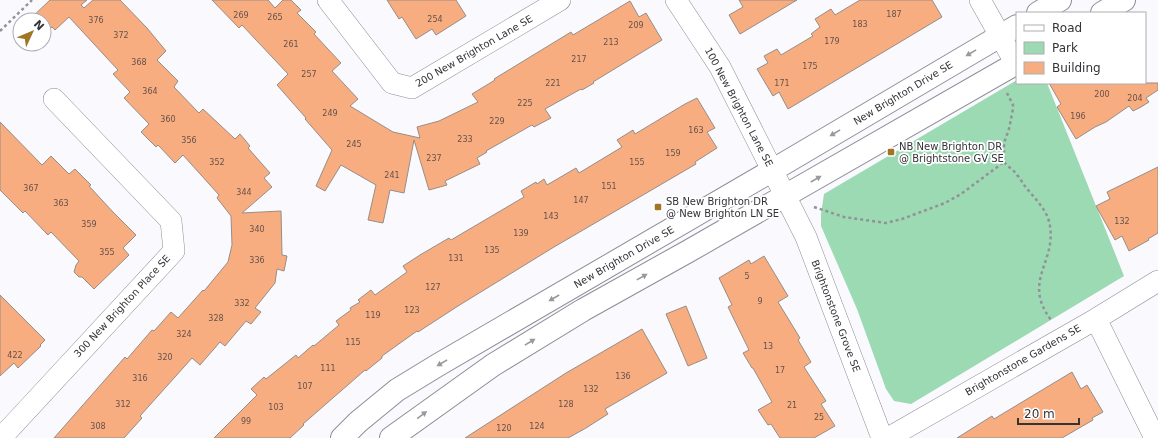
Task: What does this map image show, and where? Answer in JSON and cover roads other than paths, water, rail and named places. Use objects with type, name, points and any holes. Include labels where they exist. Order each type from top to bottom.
[{"type":"street","name":"200 New Brighton Lane SE","points":[[328,0],[392,83],[412,88],[560,0]]},
{"type":"street","name":"100 New Brighton Lane SE","points":[[676,0],[720,68],[786,196]]},
{"type":"street","points":[[980,0],[1009,30],[1016,60]]},
{"type":"street","points":[[1040,12],[1060,0]]},
{"type":"street","points":[[1104,12],[1124,0]]},
{"type":"street","name":"New Brighton Drive SE","points":[[342,438],[358,422],[397,390],[1009,30]]},
{"type":"street","points":[[391,438],[492,365],[583,310],[1016,65]]},
{"type":"street","name":"300 New Brighton Place SE","points":[[1,438],[174,250],[171,221],[54,99]]},
{"type":"street","name":"Brightonstone Grove SE","points":[[786,196],[806,237],[882,438]]},
{"type":"street","name":"Brightonstone Gardens SE","points":[[888,438],[1158,282]]},
{"type":"street","points":[[1096,319],[1155,438]]},
{"type":"place","name":"NB New Brighton DR @ Brightstone GV SE","points":[[891,152]]},
{"type":"place","name":"SB New Brighton DR @ New Brighton LN SE","points":[[658,207]]}]
